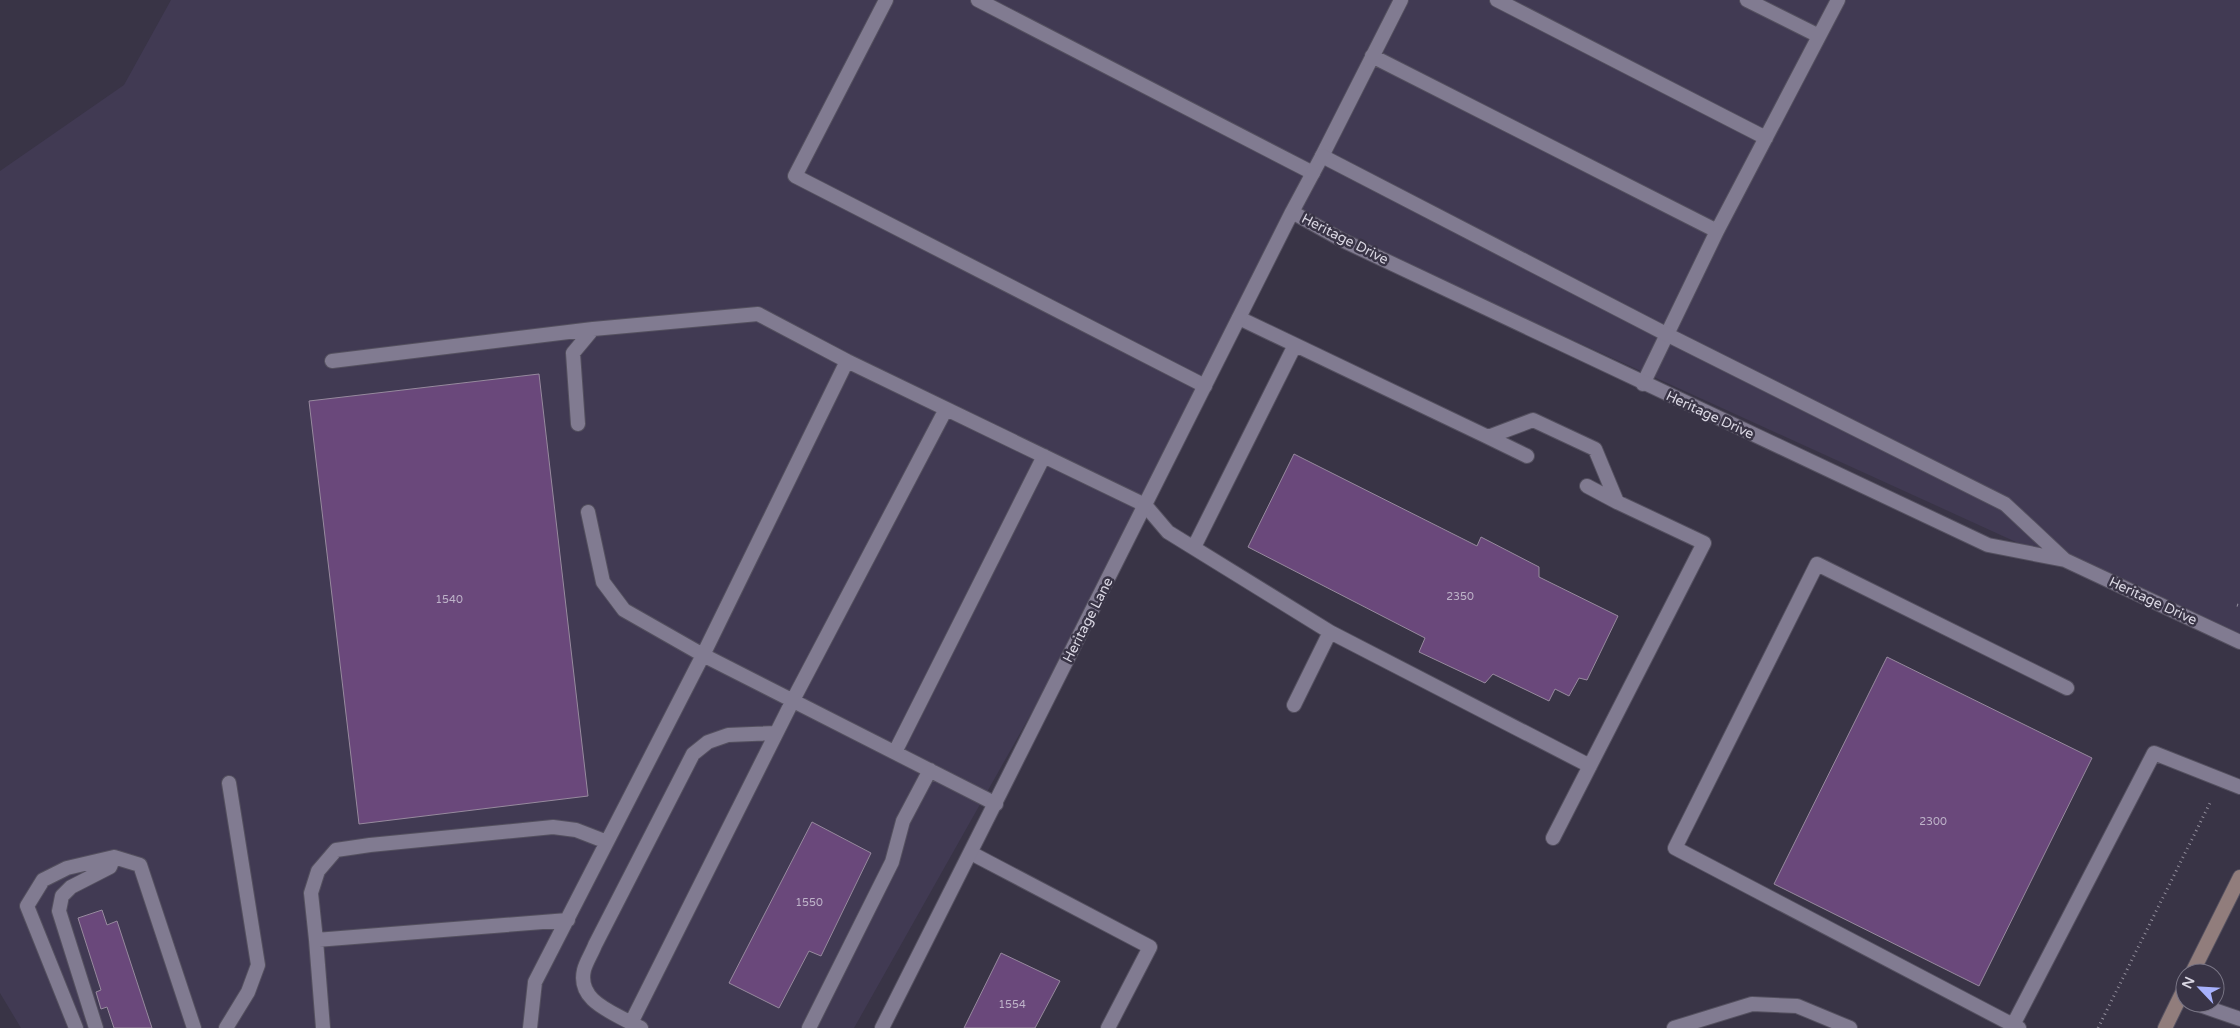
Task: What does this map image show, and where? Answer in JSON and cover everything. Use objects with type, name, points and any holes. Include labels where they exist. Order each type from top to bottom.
[{"type":"main road","points":[[2197,963],[2240,877]]},
{"type":"main road","points":[[2165,1028],[2175,1010]]},
{"type":"street","points":[[886,0],[795,176],[1205,386]]},
{"type":"street","points":[[978,0],[1313,173]]},
{"type":"street","points":[[1322,156],[1401,0]]},
{"type":"street","points":[[1496,0],[1766,138]]},
{"type":"street","points":[[1747,0],[1819,36]]},
{"type":"street","points":[[1643,384],[1717,231],[1838,0]]},
{"type":"street","points":[[1372,56],[1717,231]]},
{"type":"street","name":"Heritage Drive","points":[[2065,560],[2005,504],[1668,335],[1322,156],[1292,212],[1342,240],[1988,546],[2065,560],[2240,642]]},
{"type":"street","name":"Heritage Lane","points":[[882,1028],[1292,212]]},
{"type":"street","points":[[332,361],[594,329],[758,314],[847,361],[1145,505],[1168,532],[1330,632],[1590,766]]},
{"type":"street","points":[[1239,318],[1527,456]]},
{"type":"street","points":[[578,424],[573,353],[594,329]]},
{"type":"street","points":[[1194,547],[1296,344]]},
{"type":"street","points":[[530,1028],[535,982],[703,655],[847,361]]},
{"type":"street","points":[[776,733],[728,736],[708,742],[693,754],[584,970],[584,986],[591,1000],[636,1026],[776,733],[946,409]]},
{"type":"street","points":[[1488,436],[1533,420],[1595,449],[1618,502]]},
{"type":"street","points":[[894,752],[1044,456]]},
{"type":"street","points":[[1554,838],[1704,542],[1587,486]]},
{"type":"street","points":[[588,512],[603,582],[624,610],[703,655],[996,804]]},
{"type":"street","points":[[2066,688],[1817,564],[1675,848],[2016,1026],[2154,753],[2240,787]]},
{"type":"street","points":[[1294,705],[1330,632]]},
{"type":"street","points":[[809,1028],[892,862],[903,820],[930,770]]},
{"type":"street","points":[[226,1028],[248,992],[258,965],[229,782]]},
{"type":"street","points":[[323,1028],[311,894],[318,871],[336,850],[553,827],[576,830],[607,842]]},
{"type":"street","points":[[971,853],[1150,947],[1108,1028]]},
{"type":"street","points":[[96,1028],[59,911],[62,896],[71,887],[110,867],[114,857]]},
{"type":"street","points":[[76,1028],[27,906],[43,880],[67,868],[114,857],[140,865],[194,1028]]},
{"type":"street","points":[[316,940],[568,920]]},
{"type":"street","points":[[1674,1028],[1752,1004],[1797,1006],[1850,1028]]},
{"type":"street","points":[[2223,1013],[2240,1019]]},
{"type":"path","points":[[2098,1028],[2208,807],[2223,781]]},
{"type":"shaded area","points":[[171,0],[2240,0],[2240,644],[1292,212],[1125,547],[854,1028],[21,1028],[0,993],[0,171],[124,85]]},
{"type":"building","points":[[539,374],[588,796],[359,824],[309,401]]},
{"type":"building","points":[[1294,454],[1477,546],[1481,537],[1539,567],[1539,577],[1618,616],[1587,680],[1579,678],[1569,696],[1555,689],[1549,701],[1493,674],[1485,683],[1419,652],[1425,638],[1248,547]]},
{"type":"building","points":[[1887,657],[2092,758],[1979,986],[1774,884]]},
{"type":"building","points":[[812,822],[871,853],[821,956],[809,951],[779,1008],[729,983]]},
{"type":"building","points":[[102,910],[107,925],[117,921],[152,1028],[114,1028],[107,1007],[101,1009],[96,992],[101,990],[78,918]]},
{"type":"building","points":[[1001,953],[1060,981],[1035,1028],[964,1028]]}]
